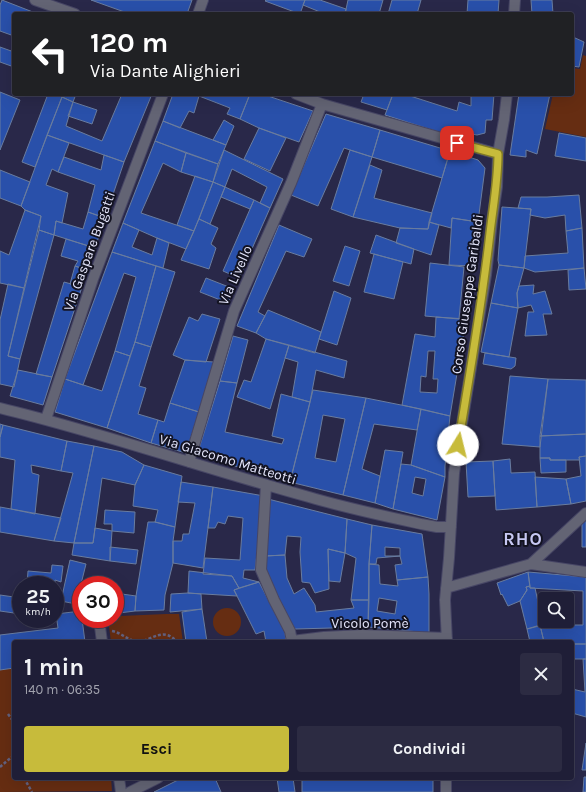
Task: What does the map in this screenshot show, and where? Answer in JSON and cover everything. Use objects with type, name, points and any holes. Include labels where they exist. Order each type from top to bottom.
[{"type":"street","points":[[35,0],[69,12]]},
{"type":"street","points":[[199,12],[203,0]]},
{"type":"street","points":[[514,12],[515,0]]},
{"type":"street","name":"Via Gaspare Bugatti","points":[[46,419],[93,279],[162,96]]},
{"type":"street","points":[[301,96],[322,104],[498,154]]},
{"type":"street","name":"Corso Giuseppe Garibaldi","points":[[447,640],[445,600],[454,473],[483,290],[497,187],[498,154],[507,96]]},
{"type":"street","name":"Via Livello","points":[[189,462],[234,311],[291,183],[322,104]]},
{"type":"street","name":"Via Giacomo Matteotti","points":[[0,408],[121,440],[311,498],[421,524],[437,527],[451,527]]},
{"type":"street","name":"Vicolo Pomè","points":[[266,485],[261,570],[290,631],[292,640]]},
{"type":"street","points":[[531,564],[586,513]]},
{"type":"street","points":[[446,588],[531,564],[586,572]]},
{"type":"street","name":"Vicolo Pomè","points":[[300,640],[362,635],[447,640]]},
{"type":"street","points":[[119,780],[121,792]]},
{"type":"street","points":[[130,792],[154,780]]},
{"type":"street","points":[[446,780],[446,792]]},
{"type":"path","points":[[101,637],[116,632],[129,640]]},
{"type":"path","points":[[144,640],[160,634],[167,635],[174,640]]},
{"type":"path","points":[[8,714],[12,719]]},
{"type":"path","points":[[0,767],[12,757]]},
{"type":"path","points":[[25,780],[32,792]]},
{"type":"shaded area","points":[[583,55],[586,56],[586,137],[545,129],[553,96],[574,96],[574,68],[580,69]]},
{"type":"shaded area","points":[[227,608],[237,612],[241,622],[237,632],[227,636],[217,632],[213,622],[217,612]]},
{"type":"shaded area","points":[[179,614],[183,640],[111,640],[109,628],[124,628],[124,616]]},
{"type":"shaded area","points":[[12,668],[12,780],[111,780],[112,791],[0,792],[0,670]]},
{"type":"building","points":[[2,0],[33,12],[12,12],[12,35],[0,31],[0,5]]},
{"type":"building","points":[[91,0],[192,0],[188,12],[124,12]]},
{"type":"building","points":[[305,0],[301,12],[295,12],[265,1]]},
{"type":"building","points":[[305,0],[320,0],[346,9],[345,12],[320,12],[303,5]]},
{"type":"building","points":[[348,0],[383,0],[380,12],[345,12]]},
{"type":"building","points":[[392,0],[421,0],[418,12],[389,12]]},
{"type":"building","points":[[468,0],[499,0],[498,12],[467,12]]},
{"type":"building","points":[[531,0],[552,0],[553,12],[532,12]]},
{"type":"building","points":[[574,37],[584,42],[579,67],[574,66]]},
{"type":"building","points":[[0,47],[12,51],[12,66],[0,62]]},
{"type":"building","points":[[0,92],[20,100],[0,150]]},
{"type":"building","points":[[47,96],[62,97],[35,167],[22,162]]},
{"type":"building","points":[[62,96],[75,96],[73,102]]},
{"type":"building","points":[[121,96],[151,96],[124,162],[47,135],[62,97],[73,102],[66,126],[102,141]]},
{"type":"building","points":[[172,96],[199,96],[194,113],[189,111],[180,128],[163,121]]},
{"type":"building","points":[[199,96],[249,96],[240,119],[227,114],[230,108]]},
{"type":"building","points":[[249,96],[268,96],[313,111],[299,142],[259,128],[240,119]]},
{"type":"building","points":[[363,96],[392,96],[387,110],[361,102]]},
{"type":"building","points":[[392,96],[410,96],[457,111],[459,102],[471,106],[471,96],[494,96],[492,120],[486,120],[485,133],[477,135],[455,131],[454,137],[385,115]]},
{"type":"building","points":[[519,96],[550,96],[537,154],[526,150],[526,157],[510,155]]},
{"type":"building","points":[[73,102],[97,110],[92,124],[68,116]]},
{"type":"building","points":[[326,114],[380,130],[372,157],[344,148],[318,206],[291,195]]},
{"type":"building","points":[[224,120],[234,126],[226,145],[213,140]]},
{"type":"building","points":[[163,121],[226,145],[218,164],[155,141]]},
{"type":"building","points":[[259,128],[286,138],[270,171],[244,159]]},
{"type":"building","points":[[380,130],[450,151],[442,178],[372,157]]},
{"type":"building","points":[[559,133],[586,138],[586,161],[555,156]]},
{"type":"building","points":[[47,135],[69,143],[58,172],[52,169],[46,185],[68,193],[62,223],[56,221],[54,235],[39,230],[41,216],[25,210],[21,206]]},
{"type":"building","points":[[155,141],[186,153],[181,172],[163,163],[141,213],[194,231],[186,249],[123,223]]},
{"type":"building","points":[[224,150],[283,179],[270,208],[260,203],[267,187],[232,169],[225,187],[213,182]]},
{"type":"building","points":[[350,150],[372,157],[353,217],[331,209]]},
{"type":"building","points":[[450,151],[478,160],[485,168],[478,222],[452,218],[451,228],[429,222]]},
{"type":"building","points":[[186,153],[218,164],[213,182],[181,172]]},
{"type":"building","points":[[104,155],[124,162],[105,218],[88,212],[95,185],[58,172],[64,157],[101,170]]},
{"type":"building","points":[[370,165],[382,170],[374,198],[432,213],[428,229],[400,228],[353,217]]},
{"type":"building","points":[[0,170],[30,182],[21,206],[0,198]]},
{"type":"building","points":[[195,176],[213,182],[194,231],[177,225]]},
{"type":"building","points":[[213,182],[225,187],[210,224],[199,219]]},
{"type":"building","points":[[225,187],[254,200],[250,209],[221,197]]},
{"type":"building","points":[[579,195],[582,228],[566,231],[565,215],[545,218],[530,215],[531,209],[518,208],[521,197]]},
{"type":"building","points":[[254,200],[270,208],[239,278],[223,271]]},
{"type":"building","points":[[502,207],[531,209],[524,268],[499,265],[498,260]]},
{"type":"building","points":[[25,210],[41,216],[24,288],[0,283],[0,251],[9,255]]},
{"type":"building","points":[[88,212],[105,218],[95,248],[54,235],[56,221],[83,229]]},
{"type":"building","points":[[452,218],[478,222],[473,266],[449,265]]},
{"type":"building","points":[[199,219],[218,228],[211,244],[216,248],[209,269],[181,260]]},
{"type":"building","points":[[429,222],[439,225],[431,255],[396,243],[400,228],[428,229]]},
{"type":"building","points":[[123,223],[139,230],[132,247],[152,255],[157,238],[169,243],[163,268],[112,252]]},
{"type":"building","points":[[279,225],[312,239],[304,257],[286,251],[258,312],[265,316],[256,333],[237,326]]},
{"type":"building","points":[[582,228],[584,268],[535,272],[524,268],[525,256],[568,253],[566,231]]},
{"type":"building","points":[[39,230],[54,235],[20,359],[8,356]]},
{"type":"building","points":[[376,235],[414,249],[411,264],[370,253]]},
{"type":"building","points":[[66,239],[95,248],[87,270],[75,266],[78,261],[61,256]]},
{"type":"building","points":[[345,246],[360,251],[349,286],[333,281]]},
{"type":"building","points":[[112,252],[156,266],[130,356],[115,351],[136,277],[124,273],[83,385],[65,379]]},
{"type":"building","points":[[374,254],[403,262],[394,299],[364,292]]},
{"type":"building","points":[[430,263],[464,267],[459,319],[425,316]]},
{"type":"building","points":[[499,265],[524,268],[517,293],[518,308],[491,303]]},
{"type":"building","points":[[75,266],[87,270],[82,287],[70,284]]},
{"type":"building","points":[[156,266],[175,272],[151,347],[135,342]]},
{"type":"building","points":[[584,268],[586,289],[569,290],[568,270]]},
{"type":"building","points":[[206,278],[234,289],[228,303],[200,292]]},
{"type":"building","points":[[64,282],[82,287],[52,377],[36,374]]},
{"type":"building","points":[[8,284],[24,288],[8,356],[20,359],[14,387],[0,384],[0,320]]},
{"type":"building","points":[[534,285],[533,294],[545,291],[552,314],[543,314],[547,335],[525,336],[528,312],[534,312],[531,305],[518,308],[517,293],[519,286]]},
{"type":"building","points":[[334,291],[351,298],[337,345],[319,339]]},
{"type":"building","points":[[491,303],[518,308],[509,357],[481,352]]},
{"type":"building","points":[[268,310],[321,332],[315,353],[266,339],[256,333]]},
{"type":"building","points":[[202,314],[220,319],[206,362],[185,360],[173,355],[189,317],[198,321]]},
{"type":"building","points":[[436,317],[466,319],[450,416],[402,405],[415,334],[435,337]],"holes":[[[428,351],[435,351],[433,379],[438,379],[437,393],[420,392],[421,376],[426,377]]]},
{"type":"building","points":[[233,336],[248,340],[237,383],[220,381]]},
{"type":"building","points":[[266,339],[289,345],[270,409],[237,397],[244,380],[251,382]]},
{"type":"building","points":[[135,342],[151,347],[139,386],[146,388],[138,414],[158,420],[151,443],[107,428]]},
{"type":"building","points":[[289,345],[347,361],[344,378],[316,370],[310,402],[292,397],[298,362],[285,358]]},
{"type":"building","points":[[115,351],[130,356],[107,428],[55,412],[65,379],[102,391]]},
{"type":"building","points":[[485,353],[516,358],[515,366],[511,369],[483,364]]},
{"type":"building","points":[[185,360],[214,362],[199,412],[170,403]]},
{"type":"building","points":[[18,370],[52,377],[43,405],[10,396]]},
{"type":"building","points":[[510,376],[548,379],[540,447],[502,444]]},
{"type":"building","points":[[548,379],[586,380],[586,434],[540,436]]},
{"type":"building","points":[[220,381],[237,383],[225,432],[282,444],[284,439],[272,436],[281,394],[310,402],[290,482],[197,455]]},
{"type":"building","points":[[313,390],[366,398],[343,495],[290,482]],"holes":[[[323,415],[345,419],[336,462],[315,458]]]},
{"type":"building","points":[[366,398],[421,409],[417,430],[374,424],[362,469],[380,476],[375,503],[343,495]]},
{"type":"building","points":[[170,403],[199,412],[186,453],[151,443],[158,420],[164,422]]},
{"type":"building","points":[[421,409],[450,416],[445,477],[411,465]]},
{"type":"building","points":[[0,424],[3,425],[0,437]]},
{"type":"building","points":[[3,425],[67,441],[61,471],[31,465],[32,473],[39,475],[35,514],[11,509],[15,460],[0,457],[0,437]]},
{"type":"building","points":[[586,434],[586,456],[579,457],[580,460],[550,460],[550,458],[540,458],[540,436]]},
{"type":"building","points":[[67,441],[94,446],[74,543],[54,541],[73,473],[61,471]]},
{"type":"building","points":[[94,446],[122,452],[144,465],[135,485],[102,478],[93,543],[74,543]]},
{"type":"building","points":[[385,450],[403,452],[393,509],[375,503]]},
{"type":"building","points":[[586,456],[586,501],[571,504],[566,479],[581,476],[579,457]]},
{"type":"building","points":[[540,458],[550,458],[550,460],[566,460],[566,472],[541,473]]},
{"type":"building","points":[[510,459],[511,473],[535,472],[537,507],[496,510],[493,461]]},
{"type":"building","points":[[493,461],[495,496],[468,497],[466,462]]},
{"type":"building","points":[[401,464],[411,465],[445,477],[437,520],[393,509]],"holes":[[[415,477],[426,479],[423,496],[412,493]]]},
{"type":"building","points":[[144,465],[182,476],[175,527],[155,522],[158,510],[133,506],[135,485]]},
{"type":"building","points":[[535,477],[566,479],[571,504],[537,507]]},
{"type":"building","points":[[181,482],[213,487],[203,568],[173,563],[173,541],[182,541],[183,534],[189,534],[195,503],[178,502]]},
{"type":"building","points":[[213,487],[264,496],[255,570],[244,570],[243,578],[259,582],[239,588],[232,576],[203,574],[205,558],[240,560],[243,518],[228,516],[225,524],[218,522],[215,528],[208,528]]},
{"type":"building","points":[[268,499],[347,519],[345,553],[328,549],[329,589],[315,593],[310,583],[302,582],[300,552],[301,537],[287,536],[285,555],[265,556]]},
{"type":"building","points":[[0,507],[61,518],[54,541],[0,532]]},
{"type":"building","points":[[105,510],[135,512],[134,533],[112,531],[112,524],[104,524]]},
{"type":"building","points":[[582,518],[586,518],[586,547],[582,547]]},
{"type":"building","points":[[347,519],[372,525],[369,564],[369,600],[351,600],[356,558],[345,553]]},
{"type":"building","points":[[148,522],[155,522],[175,527],[173,541],[173,563],[165,595],[164,610],[135,611],[136,596]]},
{"type":"building","points":[[372,525],[422,534],[428,577],[397,580],[395,565],[402,564],[400,556],[377,558],[376,564],[369,564]],"holes":[[[385,547],[400,548],[400,556],[385,556]]]},
{"type":"building","points":[[95,528],[112,531],[110,561],[72,555],[74,543],[93,543]]},
{"type":"building","points":[[110,547],[138,550],[136,564],[110,561]]},
{"type":"building","points":[[328,549],[345,553],[340,582],[329,581]]},
{"type":"building","points":[[285,555],[287,578],[294,594],[304,588],[315,605],[316,612],[354,608],[351,600],[369,600],[368,627],[295,629],[274,594],[267,578],[265,556]]},
{"type":"building","points":[[70,560],[86,564],[83,576],[72,576],[72,603],[64,602],[64,587]]},
{"type":"building","points":[[369,564],[379,565],[380,584],[398,586],[397,580],[428,577],[429,633],[368,627]],"holes":[[[379,598],[397,601],[395,614],[377,611]]]},
{"type":"building","points":[[52,565],[63,566],[62,576],[28,576],[28,571],[51,573]]},
{"type":"building","points":[[189,571],[232,576],[239,588],[234,590],[237,596],[188,593]]},
{"type":"building","points":[[528,572],[586,577],[586,644],[574,644],[574,640],[544,640],[541,628],[574,628],[574,625],[583,625],[583,591],[530,588]]},
{"type":"building","points":[[528,572],[530,586],[526,587],[527,590],[520,601],[508,606],[502,594],[501,595],[497,583]]},
{"type":"building","points":[[259,582],[285,632],[286,640],[266,640],[264,631],[256,634],[234,590]]},
{"type":"building","points":[[530,586],[530,588],[535,588],[538,602],[538,626],[527,629],[520,601],[527,590],[526,587]]},
{"type":"building","points":[[124,594],[136,596],[135,611],[124,612]]},
{"type":"building","points":[[171,594],[201,594],[202,609],[170,612]]},
{"type":"building","points":[[0,595],[12,597],[12,613],[0,611]]},
{"type":"building","points":[[202,609],[207,640],[186,640],[182,612]]},
{"type":"building","points":[[72,612],[72,628],[83,628],[85,640],[12,640],[12,668],[0,670],[0,635],[64,628],[64,613]]},
{"type":"building","points":[[538,626],[538,628],[541,628],[544,640],[530,640],[527,629]]},
{"type":"building","points":[[574,644],[586,644],[586,659],[574,659]]},
{"type":"building","points":[[583,659],[586,659],[586,717],[574,714],[574,689],[585,692]]},
{"type":"building","points":[[586,743],[586,770],[582,770]]},
{"type":"building","points":[[584,777],[586,777],[586,792],[583,792]]},
{"type":"building","points":[[178,780],[216,780],[221,792],[154,792]]},
{"type":"building","points":[[277,780],[293,780],[295,792],[279,792]]},
{"type":"building","points":[[302,780],[433,780],[433,792],[302,792]]},
{"type":"district","name":"RHO","points":[[523,539]]},
{"type":"route","points":[[457,143],[498,154],[497,187],[486,275],[458,445]]}]
